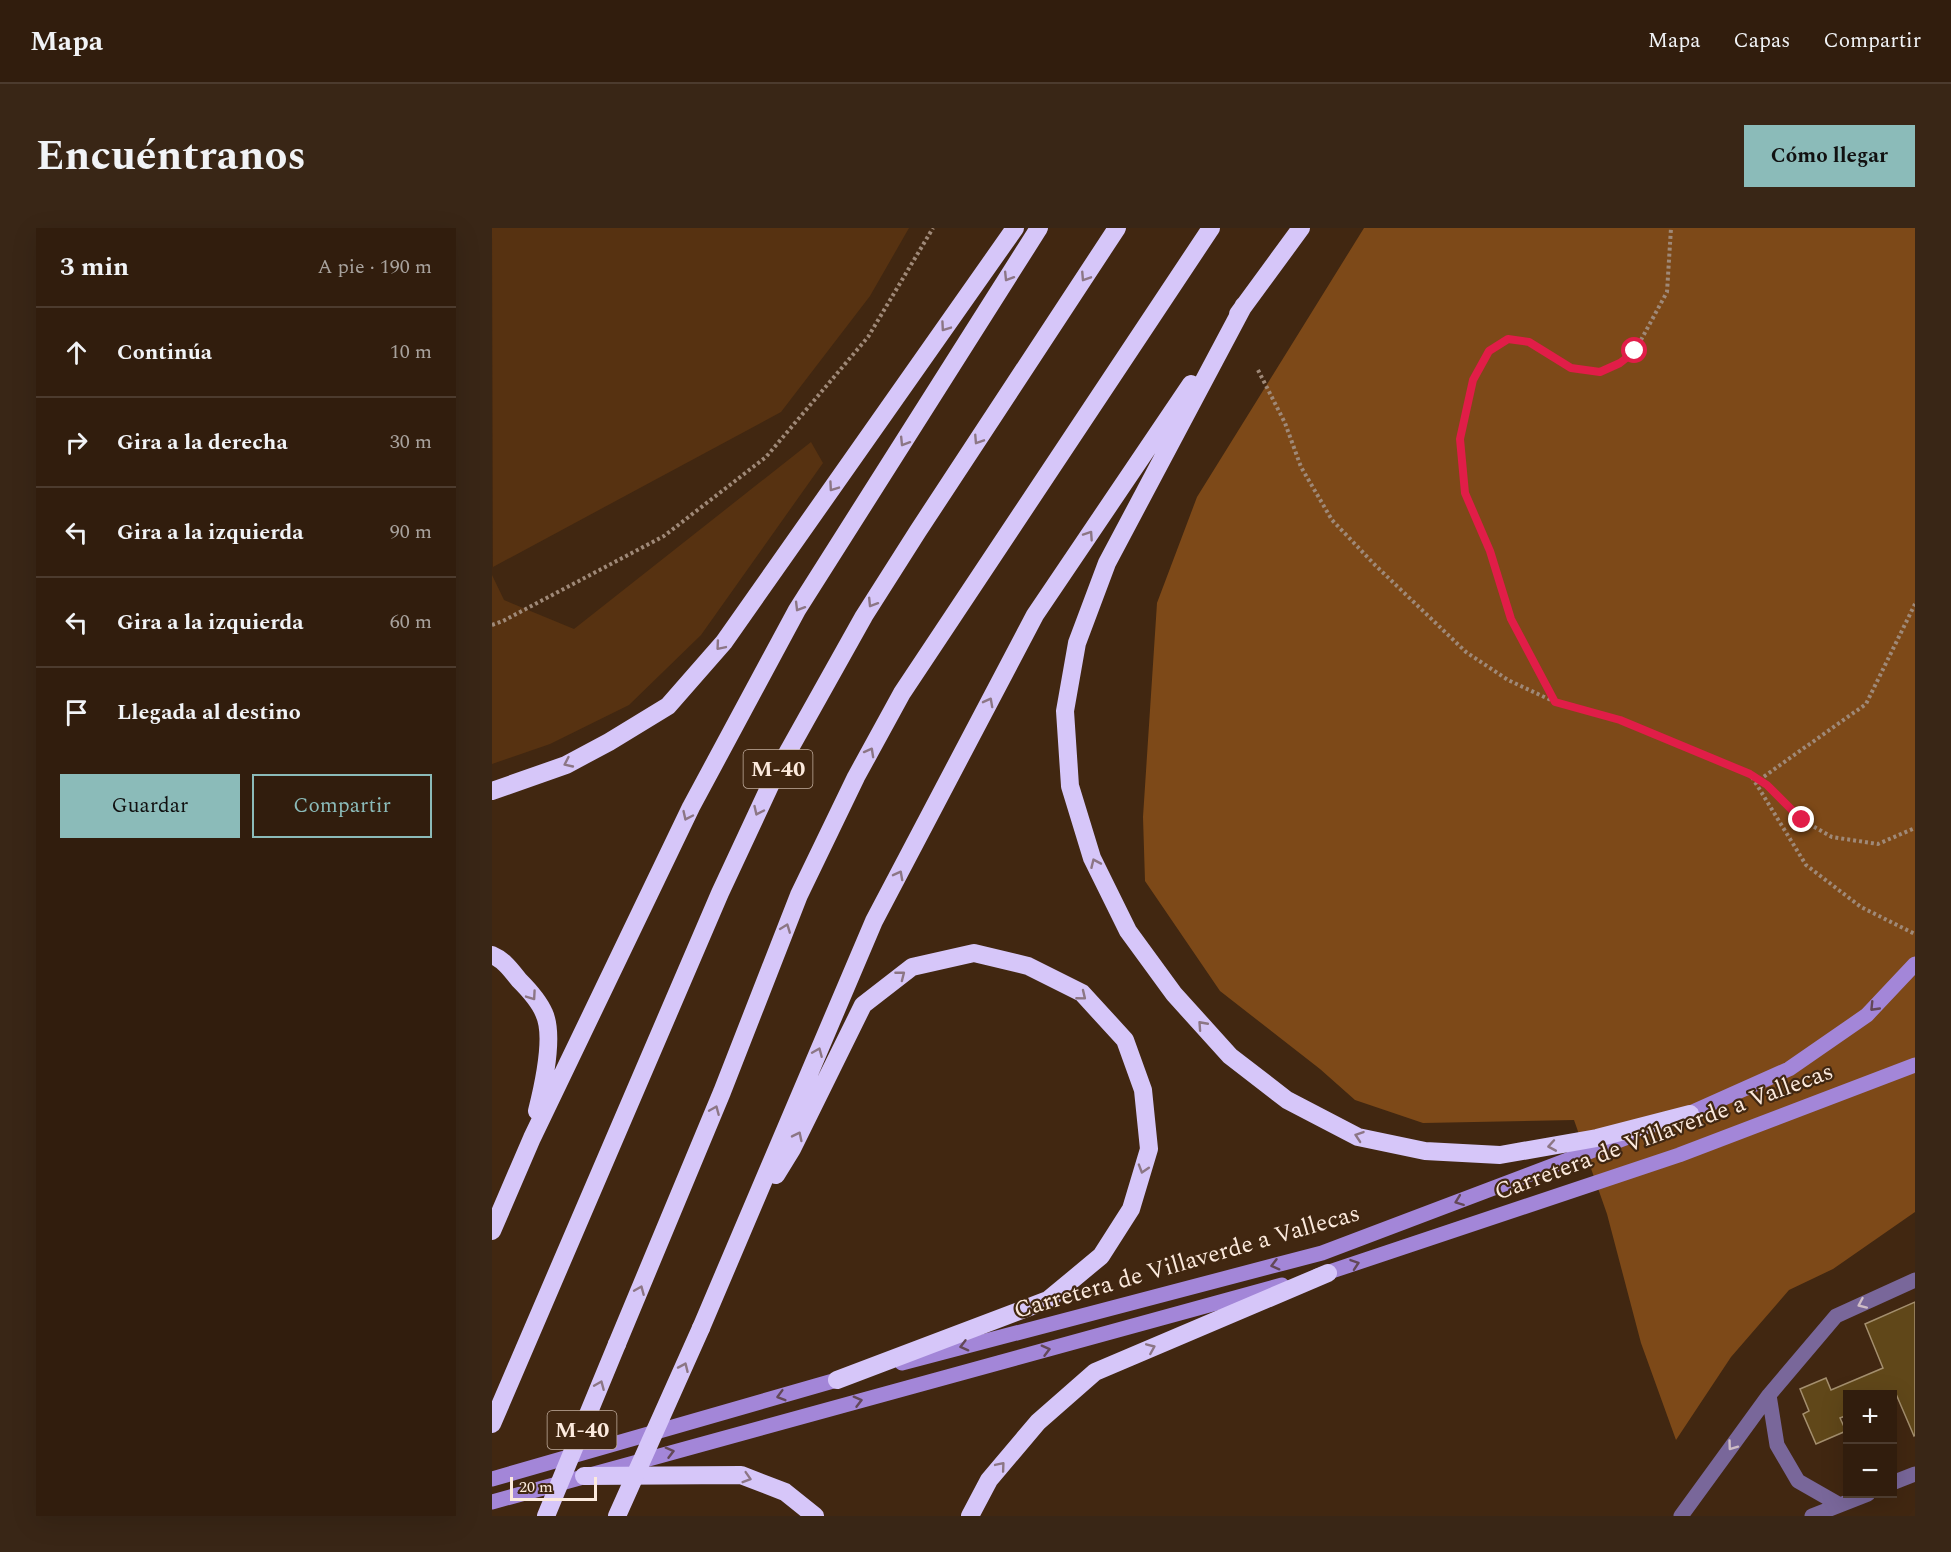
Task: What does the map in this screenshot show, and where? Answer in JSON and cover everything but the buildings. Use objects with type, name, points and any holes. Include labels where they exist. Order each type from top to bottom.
[{"type":"highway","points":[[492,791],[566,765],[668,706],[724,642],[1015,228]]},
{"type":"highway","points":[[492,1231],[532,1138],[691,807],[797,610],[1040,228]]},
{"type":"highway","name":"M-40","points":[[492,1424],[716,904],[775,775],[864,616],[1118,228]]},
{"type":"highway","name":"M-40","points":[[546,1516],[722,1092],[799,895],[856,777],[902,693],[1210,228]]},
{"type":"highway","points":[[617,1516],[701,1328],[874,921],[1035,615],[1244,305],[1300,228]]},
{"type":"highway","points":[[1244,305],[1107,563],[1077,643],[1065,711],[1070,786],[1092,858],[1128,931],[1174,994],[1230,1056],[1287,1100],[1358,1137],[1425,1151],[1500,1155],[1597,1137],[1690,1114]]},
{"type":"highway","points":[[746,1222],[792,1149],[863,1005],[912,967],[974,953],[1028,966],[1082,993],[1125,1040],[1143,1090],[1149,1149],[1131,1209],[1101,1256],[1048,1300],[837,1380]]},
{"type":"highway","points":[[492,955],[501,959],[531,992],[545,1015],[548,1043],[545,1077],[532,1138]]},
{"type":"highway","points":[[970,1516],[989,1480],[1038,1422],[1095,1372],[1328,1273]]},
{"type":"highway","points":[[584,1476],[741,1475],[785,1492],[815,1516]]},
{"type":"main road","name":"Carretera de Villaverde a Vallecas","points":[[492,1479],[837,1380],[1322,1253],[1690,1114],[1789,1069],[1867,1015],[1915,964]]},
{"type":"main road","name":"Carretera de Villaverde a Vallecas","points":[[492,1502],[1328,1273],[1679,1155],[1915,1065]]},
{"type":"street","points":[[1681,1516],[1769,1395],[1836,1316],[1915,1280]]},
{"type":"street","points":[[1769,1395],[1777,1445],[1798,1481],[1840,1505]]},
{"type":"street","points":[[1897,1481],[1915,1474]]},
{"type":"street","points":[[1812,1516],[1858,1498]]},
{"type":"path","points":[[492,625],[504,621],[664,537],[766,457],[868,337],[933,228]]},
{"type":"path","points":[[1555,702],[1511,619],[1490,551],[1465,493],[1460,439],[1473,380],[1489,351],[1508,339],[1529,342],[1571,368],[1600,372],[1620,363],[1635,351],[1667,292],[1671,228]]},
{"type":"path","points":[[1258,370],[1285,423],[1301,467],[1332,520],[1375,565],[1466,652],[1509,680],[1555,702],[1620,720],[1750,774],[1767,785],[1802,820],[1832,837],[1878,844],[1915,828]]},
{"type":"path","points":[[1759,780],[1866,704],[1915,604]]},
{"type":"path","points":[[1750,774],[1806,866],[1861,907],[1915,934]]},
{"type":"shaded area","points":[[492,228],[909,228],[870,296],[781,412],[493,567]]},
{"type":"shaded area","points":[[1364,228],[1915,228],[1915,1212],[1833,1269],[1789,1290],[1731,1357],[1676,1440],[1641,1343],[1607,1214],[1574,1120],[1423,1123],[1355,1100],[1320,1069],[1220,991],[1145,881],[1143,817],[1157,603],[1197,497]]},
{"type":"shaded area","points":[[811,442],[823,463],[701,635],[629,705],[550,744],[492,764],[492,575],[504,600],[574,629]]},
{"type":"route","points":[[1635,351],[1620,363],[1600,372],[1571,368],[1529,342],[1508,339],[1489,351],[1473,380],[1460,439],[1465,493],[1490,551],[1511,619],[1555,702],[1620,720],[1750,774],[1767,785],[1802,820]]}]
